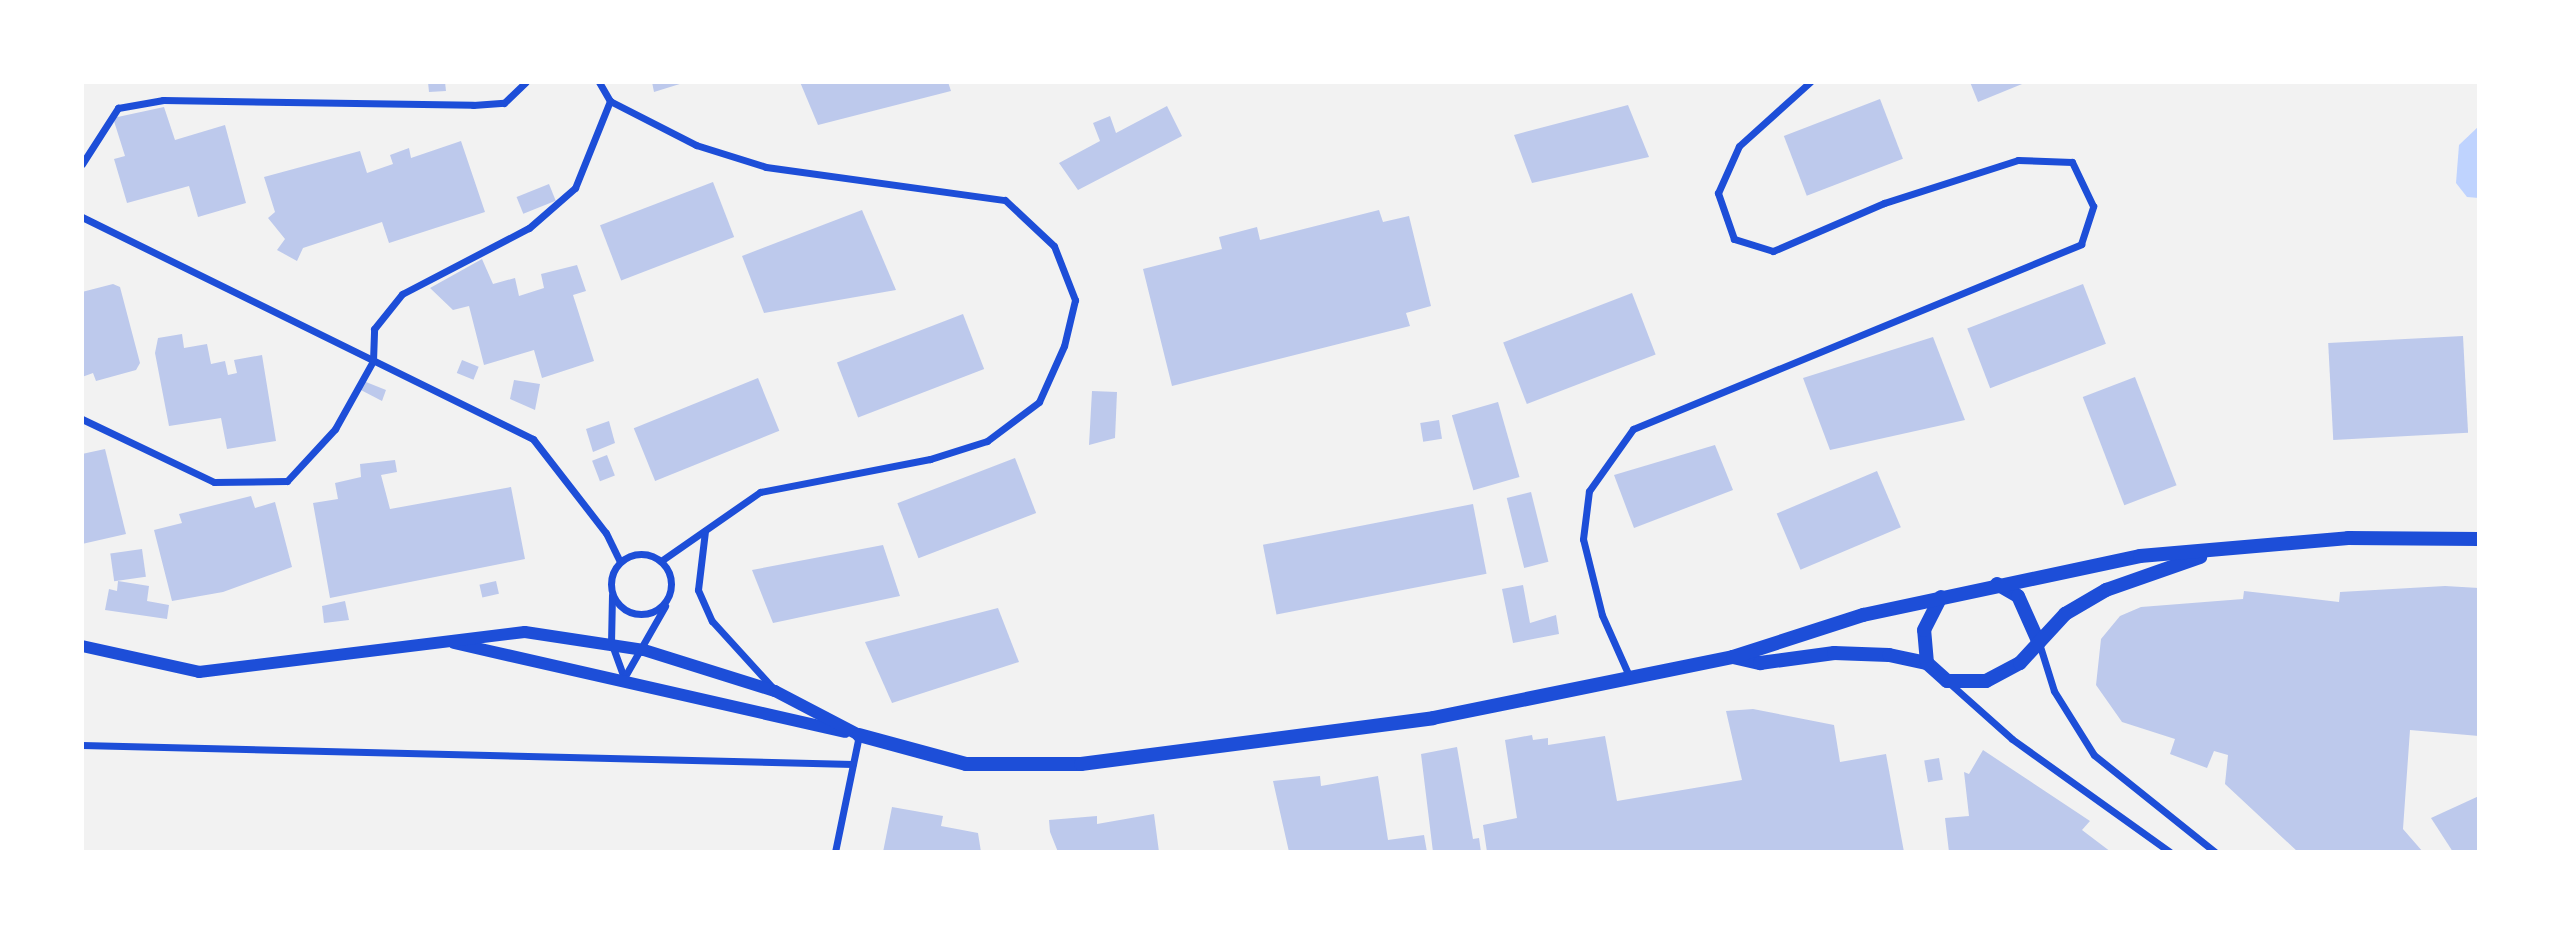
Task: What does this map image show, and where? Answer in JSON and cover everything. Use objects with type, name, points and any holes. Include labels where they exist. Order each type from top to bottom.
[{"type":"main road","points":[[859,734],[966,764],[1081,764],[1433,718],[1733,657],[1765,643],[1941,597],[2140,556],[2214,552],[2348,538],[2479,539]]},
{"type":"main road","points":[[1733,657],[1760,663],[1834,653],[1927,663],[1947,681],[1986,681],[2020,663],[2065,614],[2106,590],[2214,552]]},
{"type":"main road","points":[[1997,584],[2018,596],[2039,643]]},
{"type":"main road","points":[[1927,663],[1924,630],[1941,597]]},
{"type":"street","points":[[82,164],[118,108],[163,100],[473,105],[504,103],[526,82]]},
{"type":"street","points":[[599,82],[610,101],[696,145],[766,167],[1005,200],[1054,246],[1075,300],[1064,346],[1039,402],[987,441],[930,459],[760,492],[661,561]]},
{"type":"street","points":[[1630,678],[1602,615],[1583,539],[1589,491],[1633,429],[2081,244],[2093,206],[2072,162],[2018,160],[1884,203],[1773,251],[1734,239],[1718,193],[1739,146],[1810,82]]},
{"type":"street","points":[[82,419],[214,482],[287,481],[335,429],[373,361],[374,329],[402,294],[529,228],[575,188],[610,101]]},
{"type":"street","points":[[82,217],[533,439],[606,533],[620,562]]},
{"type":"street","points":[[705,531],[698,590],[712,621],[775,691]]},
{"type":"street","points":[[636,554],[661,561],[671,577],[670,596],[644,650],[624,678],[611,642],[611,577],[620,562],[636,554]]},
{"type":"street","points":[[612,594],[625,611],[646,615],[670,596]]},
{"type":"street","points":[[82,646],[199,672],[525,632],[611,642],[644,650],[775,691],[859,734]]},
{"type":"street","points":[[450,642],[624,678],[859,734]]},
{"type":"street","points":[[2039,643],[2054,691],[2085,744],[2215,852]]},
{"type":"street","points":[[1947,681],[2012,738],[2171,852]]},
{"type":"street","points":[[835,852],[859,734]]},
{"type":"street","points":[[82,746],[853,764]]},
{"type":"water","points":[[2479,126],[2479,198],[2467,197],[2456,183],[2459,145]]},
{"type":"building","points":[[428,82],[445,82],[446,91],[429,92]]},
{"type":"building","points":[[652,82],[683,82],[683,83],[654,92]]},
{"type":"building","points":[[800,82],[948,82],[951,91],[818,125]]},
{"type":"building","points":[[1970,82],[2027,82],[1978,102]]},
{"type":"building","points":[[1880,99],[1903,159],[1807,196],[1784,136]]},
{"type":"building","points":[[1628,105],[1649,157],[1532,183],[1514,135]]},
{"type":"building","points":[[1167,106],[1182,136],[1078,190],[1059,163],[1100,141],[1093,123],[1110,116],[1116,133]]},
{"type":"building","points":[[164,107],[175,140],[225,125],[246,203],[198,217],[189,186],[127,203],[114,159],[125,156],[113,118]]},
{"type":"building","points":[[461,141],[485,212],[389,243],[382,222],[303,248],[297,261],[277,250],[285,239],[268,218],[275,212],[264,177],[360,151],[367,173],[393,164],[390,155],[409,148],[411,158]]},
{"type":"building","points":[[713,182],[734,237],[621,280],[600,225]]},
{"type":"building","points":[[549,184],[556,201],[523,214],[517,197]]},
{"type":"building","points":[[862,210],[896,290],[764,313],[742,256]]},
{"type":"building","points":[[1379,210],[1383,222],[1409,216],[1431,306],[1406,313],[1410,326],[1172,386],[1143,269],[1222,249],[1219,237],[1257,227],[1260,240]]},
{"type":"building","points":[[482,259],[493,284],[515,278],[519,296],[544,288],[541,274],[577,265],[586,291],[573,295],[594,361],[542,378],[534,350],[484,365],[469,306],[453,310],[430,288]]},
{"type":"building","points":[[113,284],[120,287],[140,363],[136,370],[96,381],[93,373],[82,377],[82,292]]},
{"type":"building","points":[[2083,284],[2106,344],[1990,388],[1967,328]]},
{"type":"building","points":[[1632,293],[1656,355],[1527,404],[1503,342]]},
{"type":"building","points":[[963,314],[984,369],[858,417],[837,362]]},
{"type":"building","points":[[182,334],[184,348],[207,344],[211,364],[225,361],[228,375],[237,373],[234,360],[262,355],[276,441],[227,449],[221,418],[169,426],[155,353],[158,338]]},
{"type":"building","points":[[2463,336],[2468,433],[2333,440],[2328,343]]},
{"type":"building","points":[[1933,337],[1965,420],[1830,450],[1803,378]]},
{"type":"building","points":[[462,360],[479,367],[473,380],[457,373]]},
{"type":"building","points":[[2135,377],[2177,485],[2124,505],[2083,397]]},
{"type":"building","points":[[758,378],[779,431],[655,481],[634,428]]},
{"type":"building","points":[[361,380],[386,390],[382,401],[357,388]]},
{"type":"building","points":[[514,380],[540,384],[535,410],[510,399]]},
{"type":"building","points":[[1092,391],[1117,392],[1115,438],[1089,445]]},
{"type":"building","points":[[1498,402],[1519,477],[1473,490],[1452,415]]},
{"type":"building","points":[[1439,420],[1442,439],[1423,442],[1420,423]]},
{"type":"building","points":[[609,421],[615,443],[593,452],[586,429]]},
{"type":"building","points":[[1715,445],[1733,490],[1634,528],[1614,475]]},
{"type":"building","points":[[105,449],[126,534],[82,544],[82,454]]},
{"type":"building","points":[[607,455],[615,476],[600,481],[592,461]]},
{"type":"building","points":[[1015,458],[1036,513],[919,558],[897,503]]},
{"type":"building","points":[[395,460],[397,472],[381,475],[390,509],[511,487],[525,559],[330,598],[313,503],[338,499],[335,483],[361,477],[360,464]]},
{"type":"building","points":[[1877,471],[1901,527],[1800,570],[1777,514]]},
{"type":"building","points":[[1531,492],[1548,562],[1524,568],[1507,498]]},
{"type":"building","points":[[251,496],[255,508],[275,502],[292,567],[223,592],[172,601],[154,530],[182,523],[179,514]]},
{"type":"building","points":[[1473,504],[1487,574],[1276,615],[1263,545]]},
{"type":"building","points":[[883,545],[900,596],[773,623],[752,570]]},
{"type":"building","points":[[142,549],[146,577],[114,581],[110,553]]},
{"type":"building","points":[[118,581],[149,586],[147,601],[169,605],[167,619],[105,610],[109,589],[117,591]]},
{"type":"building","points":[[496,581],[499,594],[482,597],[479,585]]},
{"type":"building","points":[[1523,585],[1530,623],[1556,615],[1559,634],[1513,643],[1502,589]]},
{"type":"building","points":[[2445,586],[2479,588],[2479,736],[2410,730],[2403,829],[2423,852],[2298,852],[2225,784],[2228,755],[2214,751],[2207,768],[2170,754],[2175,739],[2122,722],[2096,685],[2101,639],[2120,616],[2141,607],[2243,599],[2244,591],[2339,602],[2340,592]]},
{"type":"building","points":[[345,601],[349,620],[324,623],[322,606]]},
{"type":"building","points":[[998,608],[1019,662],[892,703],[865,642]]},
{"type":"building","points":[[1753,709],[1834,725],[1840,762],[1886,754],[1904,852],[1487,852],[1483,825],[1517,818],[1505,740],[1532,735],[1533,740],[1548,738],[1548,745],[1605,736],[1617,801],[1742,780],[1726,711]]},
{"type":"building","points":[[1457,747],[1473,839],[1479,838],[1481,852],[1433,852],[1421,754]]},
{"type":"building","points":[[1983,750],[2090,821],[2082,830],[2111,852],[1949,852],[1945,818],[1969,816],[1964,772],[1969,774]]},
{"type":"building","points":[[1939,758],[1943,780],[1928,782],[1924,761]]},
{"type":"building","points":[[1320,776],[1321,786],[1378,776],[1388,840],[1424,835],[1427,852],[1289,852],[1273,781]]},
{"type":"building","points":[[2479,796],[2479,852],[2453,852],[2431,818]]},
{"type":"building","points":[[892,807],[943,816],[941,826],[978,833],[981,852],[883,852]]},
{"type":"building","points":[[1154,814],[1159,852],[1058,852],[1050,832],[1049,820],[1097,816],[1097,824]]}]
